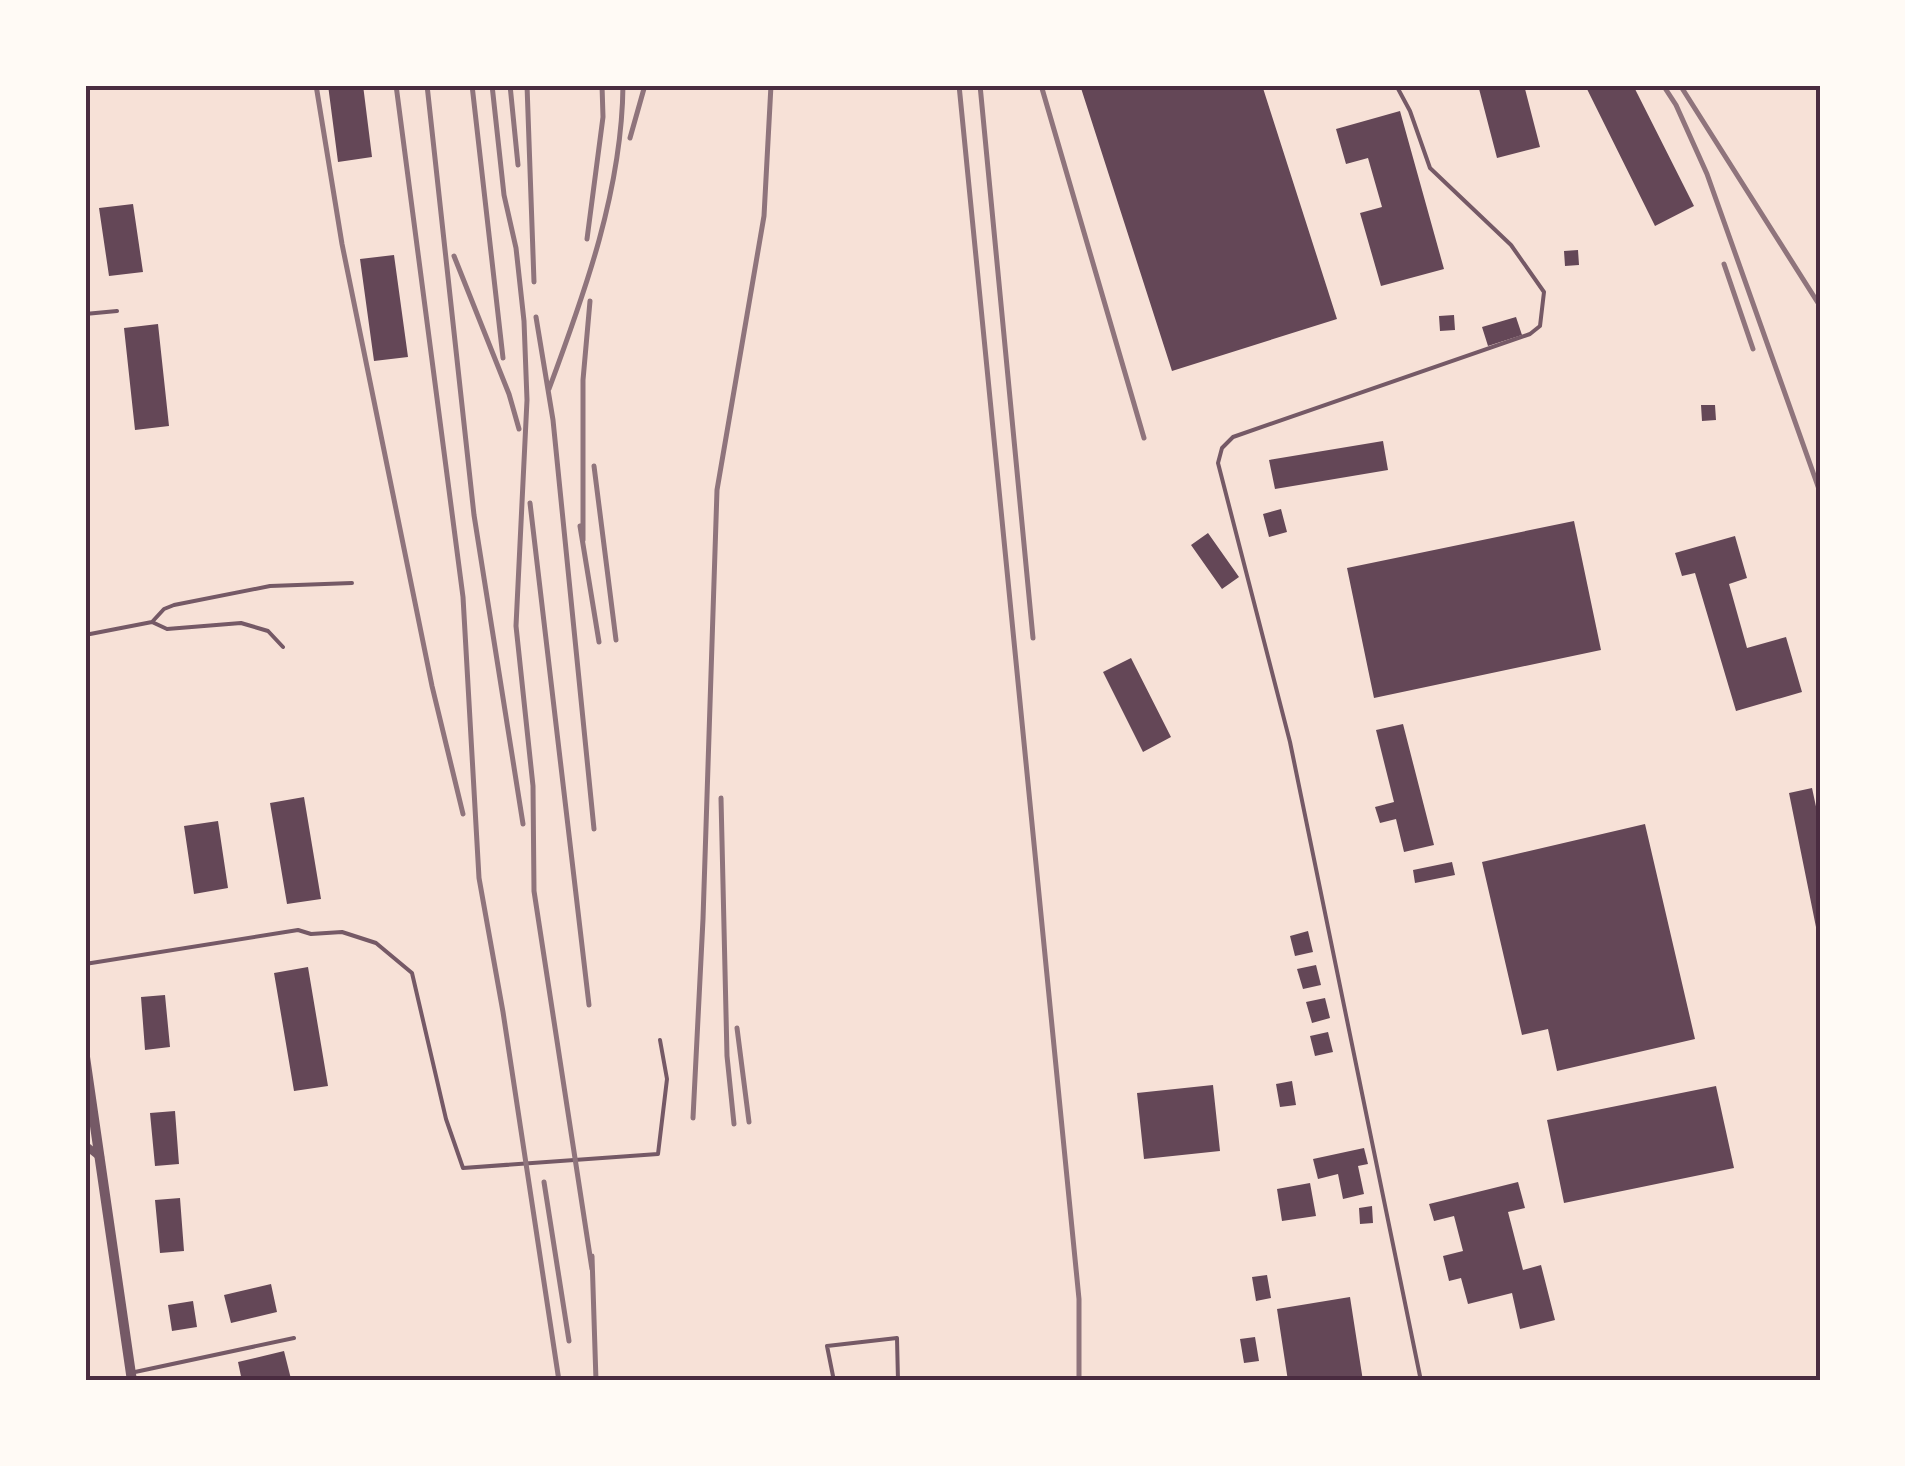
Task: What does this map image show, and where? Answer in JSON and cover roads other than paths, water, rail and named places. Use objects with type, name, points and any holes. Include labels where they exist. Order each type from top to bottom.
[{"type":"street","points":[[85,1056],[131,1377]]},
{"type":"street","points":[[85,1145],[100,1156]]},
{"type":"lane","points":[[1396,85],[1410,111],[1430,168],[1510,246],[1544,292],[1540,326],[1530,334],[1233,437],[1222,448],[1218,463],[1290,742],[1421,1381]]},
{"type":"lane","points":[[85,314],[116,311]]},
{"type":"lane","points":[[152,622],[174,605],[240,590],[352,583]]},
{"type":"lane","points":[[85,635],[152,622],[168,629],[241,623],[268,631],[282,647]]},
{"type":"lane","points":[[85,964],[298,930],[310,934],[342,932],[376,943],[412,973],[446,1119],[463,1168],[658,1154],[667,1078],[660,1040]]},
{"type":"lane","points":[[131,1377],[294,1338]]},
{"type":"lane","points":[[834,1381],[828,1346],[897,1338],[898,1381]]},
{"type":"railway","points":[[316,85],[342,244],[432,686],[463,814]]},
{"type":"railway","points":[[396,85],[463,597],[479,878],[559,1381]]},
{"type":"railway","points":[[427,85],[474,515],[523,824]]},
{"type":"railway","points":[[472,85],[503,358]]},
{"type":"railway","points":[[492,85],[524,321],[527,400],[516,626],[533,786],[534,891],[592,1269]]},
{"type":"railway","points":[[510,85],[518,165]]},
{"type":"railway","points":[[527,85],[534,282]]},
{"type":"railway","points":[[587,239],[603,117],[602,85]]},
{"type":"railway","points":[[549,389],[588,278],[609,202],[623,85]]},
{"type":"railway","points":[[630,138],[645,85]]},
{"type":"railway","points":[[693,1118],[717,490],[764,216],[771,85]]},
{"type":"railway","points":[[959,85],[1079,1299],[1079,1381]]},
{"type":"railway","points":[[980,85],[1033,638]]},
{"type":"railway","points":[[1041,85],[1144,438]]},
{"type":"railway","points":[[1663,85],[1707,174],[1820,492]]},
{"type":"railway","points":[[1680,85],[1820,306]]},
{"type":"railway","points":[[454,256],[519,429]]},
{"type":"railway","points":[[1724,264],[1753,349]]},
{"type":"railway","points":[[583,540],[583,380],[590,301]]},
{"type":"railway","points":[[536,317],[553,420],[594,829]]},
{"type":"railway","points":[[594,466],[616,640]]},
{"type":"railway","points":[[530,503],[589,1005]]},
{"type":"railway","points":[[580,526],[599,642]]},
{"type":"railway","points":[[721,798],[727,1056],[734,1124]]},
{"type":"railway","points":[[737,1028],[749,1122]]},
{"type":"railway","points":[[544,1182],[569,1341]]},
{"type":"railway","points":[[592,1256],[596,1381]]}]
